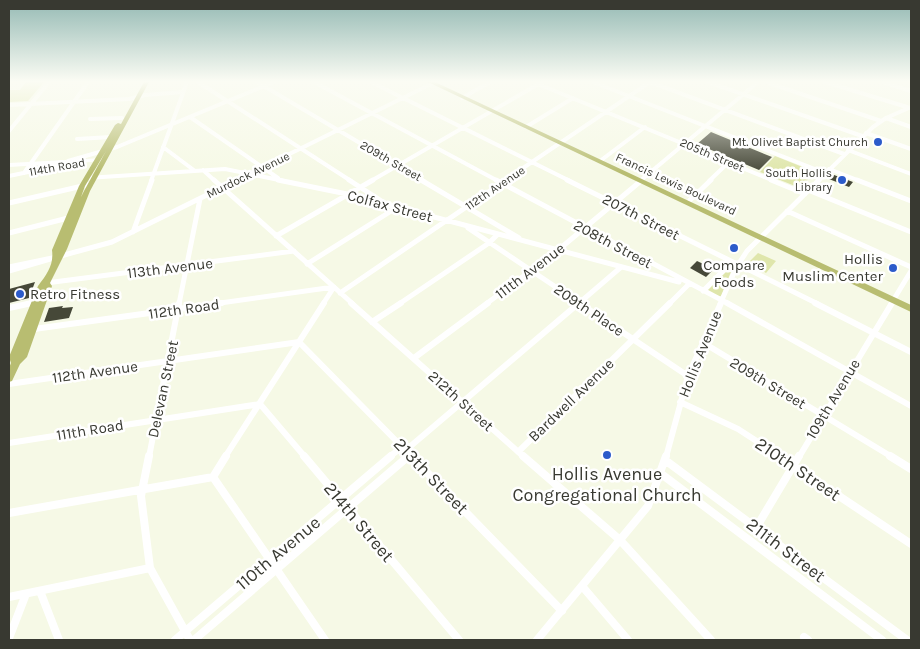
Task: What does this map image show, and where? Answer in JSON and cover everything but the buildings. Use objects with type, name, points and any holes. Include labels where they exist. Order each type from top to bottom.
[{"type":"main road","points":[[101,160],[102,152],[125,112]]},
{"type":"main road","points":[[16,362],[12,352],[42,286],[46,283],[57,256],[63,249],[91,180],[101,160],[111,149],[132,112]]},
{"type":"main road","name":"Francis Lewis Boulevard","points":[[497,112],[762,235]]},
{"type":"main road","name":"114th Road","points":[[81,162],[101,160]]},
{"type":"main road","points":[[9,166],[81,162]]},
{"type":"main road","points":[[57,256],[56,250],[82,186],[91,180]]},
{"type":"main road","name":"Francis Lewis Boulevard","points":[[643,180],[690,200],[911,305]]},
{"type":"main road","points":[[9,378],[16,362],[22,357],[34,329],[48,286],[46,283]]},
{"type":"main road","name":"Francis Lewis Boulevard","points":[[894,298],[911,309]]},
{"type":"street","points":[[9,131],[24,112]]},
{"type":"street","points":[[24,173],[67,112]]},
{"type":"street","points":[[133,232],[152,174],[176,112]]},
{"type":"street","points":[[64,162],[111,149],[201,112]]},
{"type":"street","points":[[246,112],[361,186],[388,206]]},
{"type":"street","name":"209th Street","points":[[308,112],[468,206],[525,242]]},
{"type":"street","name":"208th Street","points":[[369,112],[585,229],[722,300],[911,406]]},
{"type":"street","name":"Murdock Avenue","points":[[9,267],[97,248],[375,112]]},
{"type":"street","name":"207th Street","points":[[432,112],[737,267],[746,267],[911,352]]},
{"type":"street","points":[[276,236],[492,112]]},
{"type":"street","points":[[528,126],[550,112]]},
{"type":"street","name":"112th Avenue","points":[[340,293],[607,112]]},
{"type":"street","name":"205th Street","points":[[608,112],[729,162],[911,232]]},
{"type":"street","points":[[671,112],[911,201]]},
{"type":"street","name":"111th Avenue","points":[[414,358],[585,229],[723,112]]},
{"type":"street","points":[[733,112],[911,174]]},
{"type":"street","points":[[796,112],[911,149]]},
{"type":"street","points":[[862,112],[911,127]]},
{"type":"street","name":"Hollis Avenue","points":[[537,640],[648,506],[665,460],[688,376],[737,267],[747,251],[864,135],[883,119],[898,112]]},
{"type":"street","points":[[190,117],[282,181]]},
{"type":"street","points":[[90,119],[122,118]]},
{"type":"street","points":[[601,160],[645,127]]},
{"type":"street","points":[[77,139],[111,137]]},
{"type":"street","points":[[163,147],[195,171]]},
{"type":"street","name":"114th Road","points":[[9,176],[81,162]]},
{"type":"street","points":[[690,200],[729,162]]},
{"type":"street","name":"Colfax Street","points":[[91,180],[225,169],[347,194],[620,268],[689,284]]},
{"type":"street","name":"212th Street","points":[[203,170],[518,452],[620,540],[711,640]]},
{"type":"street","points":[[9,203],[82,186]]},
{"type":"street","name":"Delevan Street","points":[[150,568],[141,496],[200,199]]},
{"type":"street","points":[[307,264],[396,208]]},
{"type":"street","points":[[787,211],[911,267]]},
{"type":"street","points":[[9,233],[68,218]]},
{"type":"street","name":"209th Place","points":[[465,226],[688,376]]},
{"type":"street","points":[[372,322],[497,235]]},
{"type":"street","name":"113th Avenue","points":[[46,283],[294,251]]},
{"type":"street","name":"Murdock Avenue","points":[[9,271],[57,256]]},
{"type":"street","points":[[703,291],[726,268],[737,267]]},
{"type":"street","name":"110th Avenue","points":[[176,640],[397,451],[406,450],[620,268]]},
{"type":"street","name":"109th Avenue","points":[[756,528],[792,465],[911,271]]},
{"type":"street","name":"Bardwell Avenue","points":[[518,452],[689,284]]},
{"type":"street","points":[[9,513],[213,476],[334,287]]},
{"type":"street","name":"112th Road","points":[[34,329],[334,287]]},
{"type":"street","points":[[9,308],[35,302]]},
{"type":"street","name":"112th Avenue","points":[[9,384],[299,342]]},
{"type":"street","name":"213th Street","points":[[299,342],[562,611]]},
{"type":"street","name":"209th Street","points":[[702,342],[911,469]]},
{"type":"street","name":"210th Street","points":[[680,402],[738,428],[911,544]]},
{"type":"street","name":"111th Road","points":[[9,443],[260,404]]},
{"type":"street","name":"214th Street","points":[[260,404],[459,640]]},
{"type":"street","name":"110th Avenue","points":[[192,640],[404,460],[406,450]]},
{"type":"street","name":"211th Street","points":[[665,460],[907,640]]},
{"type":"street","name":"211th Street","points":[[660,473],[882,640]]},
{"type":"street","points":[[213,476],[325,640]]},
{"type":"street","points":[[9,597],[150,568],[185,632],[192,640]]},
{"type":"street","points":[[582,586],[628,640]]},
{"type":"street","points":[[40,591],[59,640]]},
{"type":"street","points":[[9,638],[26,594]]},
{"type":"green space","points":[[775,156],[815,172],[800,188],[760,172]]},
{"type":"green space","points":[[758,253],[776,261],[766,273],[749,262]]},
{"type":"green space","points":[[732,269],[721,297],[707,291],[728,270]]},
{"type":"place","name":"Mt. Olivet Baptist Church","points":[[878,142]]},
{"type":"place","name":"South Hollis Library","points":[[842,180]]},
{"type":"place","name":"Compare Foods","points":[[734,248]]},
{"type":"place","name":"Hollis Muslim Center","points":[[893,268]]},
{"type":"place","name":"Retro Fitness","points":[[20,294]]},
{"type":"place","name":"Hollis Avenue Congregational Church","points":[[607,455]]}]
